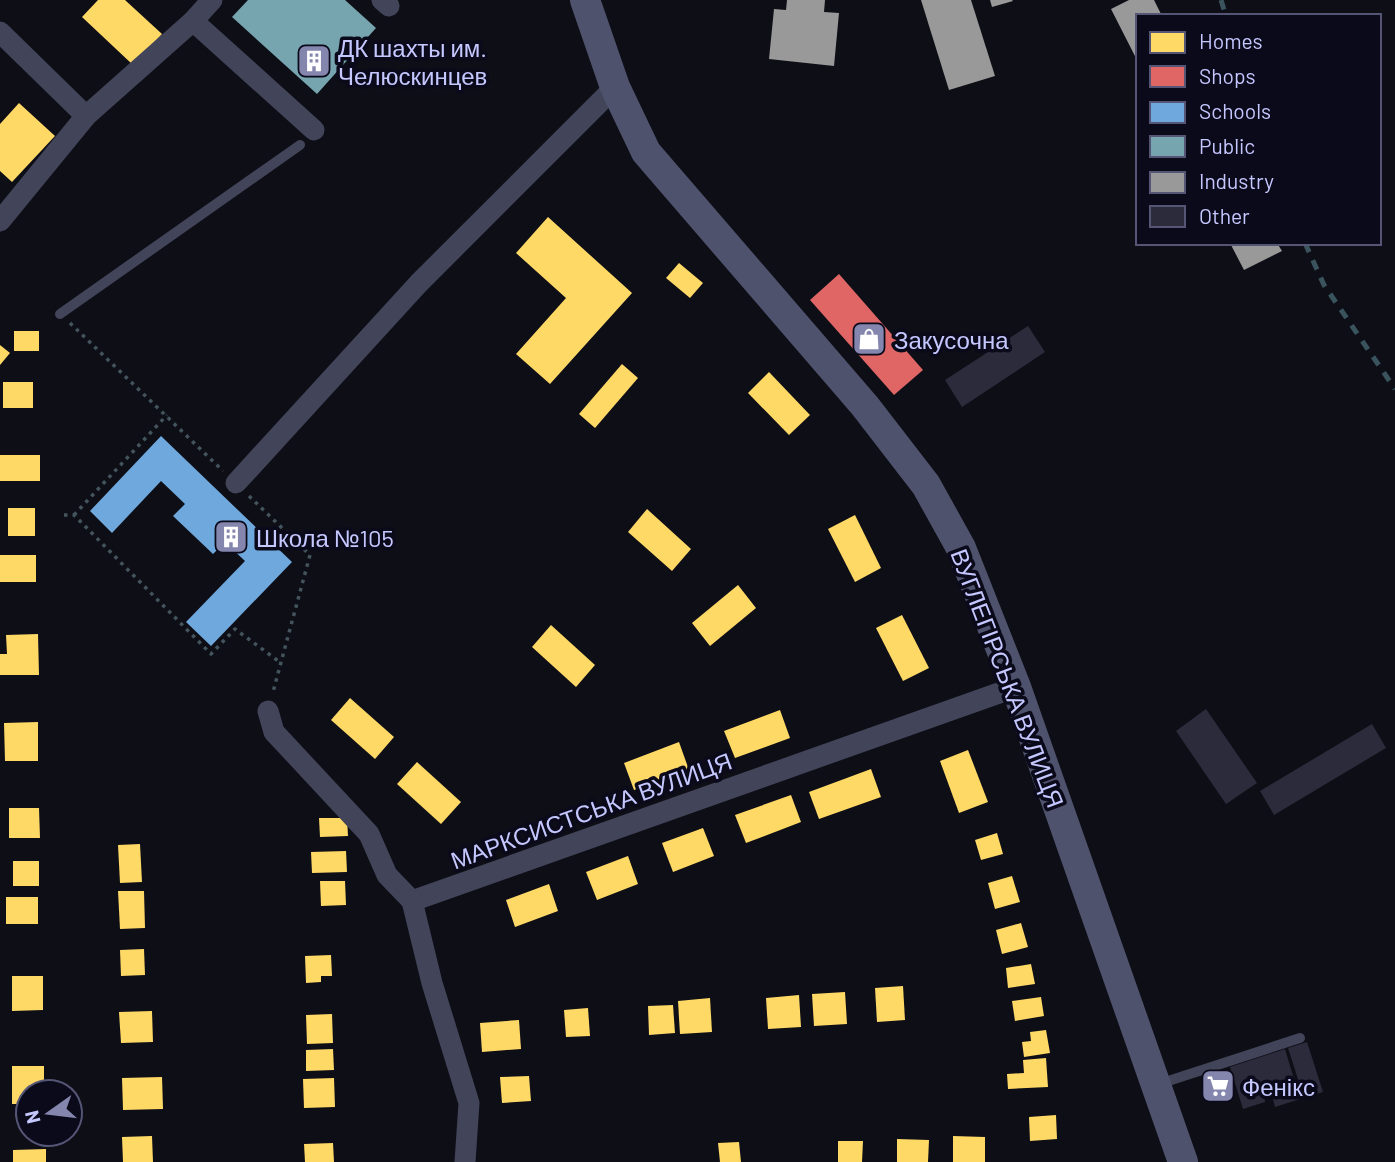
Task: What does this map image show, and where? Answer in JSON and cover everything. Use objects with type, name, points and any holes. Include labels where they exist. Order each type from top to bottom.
[{"type":"street","points":[[0,221],[86,116],[193,21],[212,0]]},
{"type":"street","name":"ВУГЛЕГІРСЬКА ВУЛИЦЯ","points":[[586,0],[615,87],[646,152],[865,407],[926,485],[961,548],[1016,687],[1183,1162]]},
{"type":"street","points":[[193,21],[307,137]]},
{"type":"street","points":[[0,32],[86,116]]},
{"type":"street","points":[[236,483],[419,283],[615,87]]},
{"type":"street","name":"МАРКСИСТСЬКА ВУЛИЦЯ","points":[[412,901],[1016,687]]},
{"type":"street","points":[[268,711],[274,732],[369,834],[387,876],[412,901],[432,983],[469,1103],[465,1162]]},
{"type":"lane","points":[[60,314],[307,137]]},
{"type":"lane","points":[[1156,1084],[1300,1038]]},
{"type":"path","points":[[60,314],[310,555],[268,711]]},
{"type":"path","points":[[74,515],[167,415]]},
{"type":"path","points":[[64,515],[74,515],[211,654],[234,629],[281,663]]},
{"type":"building: Homes","points":[[98,0],[125,0],[162,34],[133,65],[82,17]]},
{"type":"building: Homes","points":[[19,103],[55,136],[12,182],[0,171],[0,124]]},
{"type":"building: Homes","points":[[548,217],[632,293],[550,384],[516,354],[566,298],[516,253]]},
{"type":"building: Homes","points":[[679,263],[703,283],[690,298],[666,278]]},
{"type":"building: Homes","points":[[14,331],[39,331],[39,351],[14,351]]},
{"type":"building: Homes","points":[[0,345],[10,353],[0,365]]},
{"type":"building: Homes","points":[[622,364],[638,378],[595,428],[579,414]]},
{"type":"building: Homes","points":[[769,372],[810,415],[789,435],[748,393]]},
{"type":"building: Homes","points":[[3,382],[33,382],[33,408],[3,408]]},
{"type":"building: Homes","points":[[0,455],[40,455],[40,481],[0,481]]},
{"type":"building: Homes","points":[[8,508],[35,508],[35,536],[8,536]]},
{"type":"building: Homes","points":[[647,509],[691,549],[672,571],[628,532]]},
{"type":"building: Homes","points":[[855,515],[881,568],[855,582],[828,529]]},
{"type":"building: Homes","points":[[0,555],[36,555],[36,582],[0,582]]},
{"type":"building: Homes","points":[[738,585],[756,608],[710,646],[692,623]]},
{"type":"building: Homes","points":[[902,615],[929,668],[903,681],[876,628]]},
{"type":"building: Homes","points":[[551,625],[595,665],[576,687],[532,647]]},
{"type":"building: Homes","points":[[38,634],[39,675],[0,675],[0,654],[7,654],[6,635]]},
{"type":"building: Homes","points":[[350,698],[394,737],[375,759],[331,720]]},
{"type":"building: Homes","points":[[780,710],[790,738],[735,758],[724,731]]},
{"type":"building: Homes","points":[[38,722],[38,761],[5,761],[4,723]]},
{"type":"building: Homes","points":[[679,742],[689,770],[634,790],[624,763]]},
{"type":"building: Homes","points":[[968,750],[988,802],[959,813],[940,761]]},
{"type":"building: Homes","points":[[417,762],[461,802],[441,824],[397,784]]},
{"type":"building: Homes","points":[[871,769],[881,797],[819,819],[809,792]]},
{"type":"building: Homes","points":[[791,795],[801,822],[746,843],[735,815]]},
{"type":"building: Homes","points":[[9,808],[39,808],[40,838],[9,838]]},
{"type":"building: Homes","points":[[319,818],[347,818],[348,836],[320,837]]},
{"type":"building: Homes","points":[[703,828],[714,856],[673,872],[662,843]]},
{"type":"building: Homes","points":[[997,833],[1003,854],[981,860],[975,840]]},
{"type":"building: Homes","points":[[140,844],[142,882],[120,883],[118,845]]},
{"type":"building: Homes","points":[[346,851],[347,872],[312,873],[311,852]]},
{"type":"building: Homes","points":[[628,856],[638,884],[597,900],[586,872]]},
{"type":"building: Homes","points":[[13,861],[39,861],[39,886],[13,886]]},
{"type":"building: Homes","points":[[1012,876],[1020,902],[995,909],[988,883]]},
{"type":"building: Homes","points":[[320,881],[345,881],[346,905],[321,906]]},
{"type":"building: Homes","points":[[549,884],[558,911],[515,927],[506,900]]},
{"type":"building: Homes","points":[[118,891],[144,891],[145,928],[120,929]]},
{"type":"building: Homes","points":[[6,897],[38,897],[38,924],[6,924]]},
{"type":"building: Homes","points":[[1021,923],[1028,947],[1002,954],[996,930]]},
{"type":"building: Homes","points":[[144,949],[145,975],[121,976],[120,950]]},
{"type":"building: Homes","points":[[331,955],[332,976],[321,976],[321,982],[306,983],[305,956]]},
{"type":"building: Homes","points":[[1031,964],[1035,984],[1008,988],[1006,968]]},
{"type":"building: Homes","points":[[12,976],[43,976],[43,1010],[12,1011]]},
{"type":"building: Homes","points":[[903,986],[905,1020],[877,1022],[875,988]]},
{"type":"building: Homes","points":[[845,992],[847,1024],[814,1026],[812,994]]},
{"type":"building: Homes","points":[[799,995],[801,1027],[768,1029],[766,998]]},
{"type":"building: Homes","points":[[1041,997],[1044,1016],[1015,1021],[1012,1001]]},
{"type":"building: Homes","points":[[710,998],[712,1032],[680,1034],[678,1001]]},
{"type":"building: Homes","points":[[673,1005],[675,1033],[649,1035],[648,1006]]},
{"type":"building: Homes","points":[[588,1008],[590,1036],[566,1037],[564,1010]]},
{"type":"building: Homes","points":[[152,1011],[153,1042],[121,1043],[119,1012]]},
{"type":"building: Homes","points":[[332,1014],[333,1043],[307,1044],[306,1015]]},
{"type":"building: Homes","points":[[519,1020],[521,1049],[482,1052],[480,1023]]},
{"type":"building: Homes","points":[[1046,1030],[1050,1053],[1024,1057],[1022,1042],[1031,1041],[1030,1032]]},
{"type":"building: Homes","points":[[333,1049],[334,1070],[306,1071],[306,1050]]},
{"type":"building: Homes","points":[[1046,1058],[1048,1087],[1008,1089],[1007,1074],[1024,1073],[1023,1060]]},
{"type":"building: Homes","points":[[12,1066],[44,1066],[44,1078],[14,1078],[12,1104]]},
{"type":"building: Homes","points":[[529,1076],[531,1101],[502,1103],[500,1077]]},
{"type":"building: Homes","points":[[162,1077],[163,1109],[123,1110],[122,1078]]},
{"type":"building: Homes","points":[[334,1078],[335,1107],[304,1108],[303,1079]]},
{"type":"building: Homes","points":[[1056,1115],[1057,1139],[1030,1141],[1029,1117]]},
{"type":"building: Homes","points":[[152,1136],[153,1162],[123,1162],[122,1137]]},
{"type":"building: Homes","points":[[953,1136],[985,1137],[985,1162],[953,1162]]},
{"type":"building: Homes","points":[[897,1139],[929,1140],[928,1162],[897,1162]]},
{"type":"building: Homes","points":[[838,1141],[863,1141],[862,1162],[838,1162]]},
{"type":"building: Homes","points":[[739,1142],[741,1162],[720,1162],[718,1143]]},
{"type":"building: Homes","points":[[333,1143],[334,1162],[305,1162],[304,1144]]},
{"type":"building: Homes","points":[[46,1149],[46,1162],[13,1162],[13,1150]]},
{"type":"building: Shops","points":[[839,274],[923,370],[894,395],[810,300]]},
{"type":"building: Schools","name":"Школа №105","points":[[161,436],[292,562],[211,646],[186,622],[245,561],[225,542],[213,554],[173,516],[185,504],[161,481],[112,533],[90,511]]},
{"type":"building: Public","name":"ДК шахты им. Челюскинцев","points":[[248,0],[345,0],[376,28],[317,94],[232,17]]},
{"type":"building: Industry","points":[[787,0],[825,0],[824,12],[839,13],[834,66],[769,59],[774,9],[786,10]]},
{"type":"building: Industry","points":[[921,0],[971,0],[995,76],[949,90]]},
{"type":"building: Industry","points":[[990,0],[1012,0],[1013,1],[992,7]]},
{"type":"building: Industry","points":[[1129,0],[1154,0],[1161,14],[1136,14],[1136,58],[1111,9]]},
{"type":"building: Industry","points":[[1231,245],[1278,245],[1282,251],[1244,270]]},
{"type":"building: Other","points":[[1028,326],[1045,352],[962,407],[945,380]]},
{"type":"building: Other","points":[[1206,709],[1257,783],[1226,804],[1176,731]]},
{"type":"building: Other","points":[[1372,724],[1386,748],[1274,815],[1260,791]]},
{"type":"building: Other","points":[[1307,1042],[1323,1092],[1304,1098],[1288,1048]]},
{"type":"building: Other","points":[[1285,1049],[1300,1099],[1275,1107],[1270,1089],[1264,1091],[1265,1102],[1243,1109],[1230,1067]]},
{"type":"railway","points":[[1221,0],[1225,14]]},
{"type":"railway","points":[[1306,245],[1324,285],[1395,389]]},
{"type":"place","name":"ДК шахты им. Челюскинцев","points":[[314,61]]},
{"type":"place","name":"Закусочна","points":[[869,339]]},
{"type":"place","name":"Школа №105","points":[[231,537]]},
{"type":"place","name":"Фенікс","points":[[1218,1086]]}]
